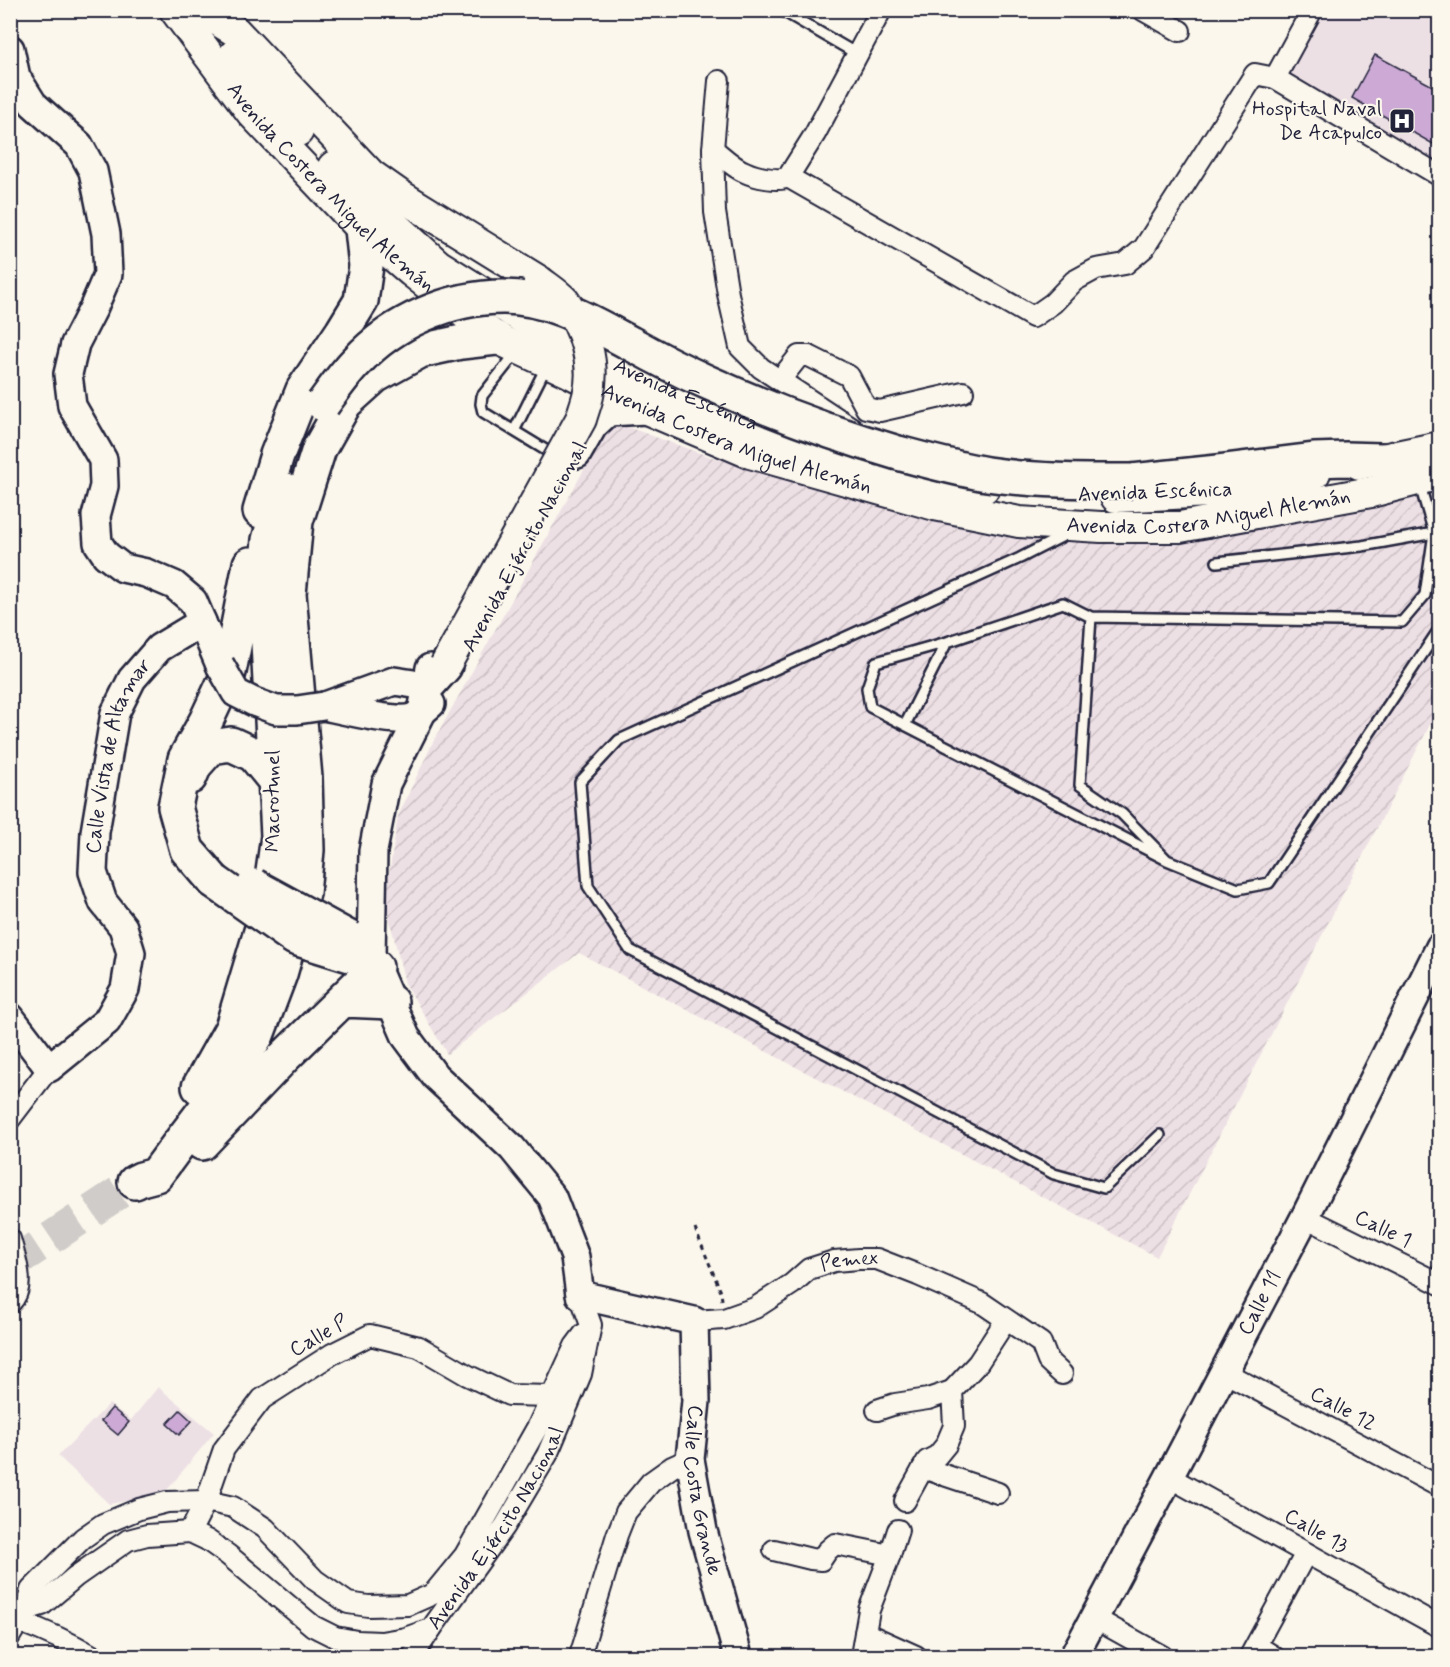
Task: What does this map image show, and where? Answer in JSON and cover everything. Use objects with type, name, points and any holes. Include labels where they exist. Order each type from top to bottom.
[{"type":"highway","points":[[264,528],[277,454],[303,390],[361,301],[366,266],[363,229]]},
{"type":"highway","name":"Macrotunel","points":[[144,1179],[148,1162],[198,1089],[232,1028],[268,908],[278,836],[268,663],[255,592],[264,528],[294,455],[323,404],[358,359],[383,337],[404,323],[434,310],[486,298],[525,299],[558,307],[704,381],[765,407],[882,448],[946,466],[988,474],[1019,478],[1132,481],[1314,460],[1382,460]]},
{"type":"highway","points":[[144,1179],[178,1145],[219,1091],[257,1035],[280,974],[303,893],[306,850],[305,778],[289,594],[296,521],[319,449],[345,403],[375,375],[420,351],[461,342],[508,344]]},
{"type":"highway","points":[[144,1179],[204,1141],[283,1058],[343,1000],[364,952],[295,938],[187,850],[175,807],[185,759],[229,672],[255,592]]},
{"type":"highway","points":[[217,874],[193,831],[183,795],[195,765],[211,747],[231,744],[254,755],[276,782]]},
{"type":"highway","points":[[343,1000],[391,1002]]},
{"type":"main road","name":"Avenida Costera Miguel Alemán","points":[[175,10],[252,113],[363,229],[412,273],[508,344],[646,410],[750,453],[935,505],[1019,522],[1084,526],[1180,527],[1371,492],[1429,477]]},
{"type":"main road","points":[[200,10],[235,31],[371,175],[539,281],[563,300],[582,332],[590,374],[589,395],[581,419],[431,688]]},
{"type":"main road","name":"Avenida Escénica","points":[[200,10],[273,104],[353,188],[438,265],[532,324],[656,384],[802,443],[879,470],[949,483],[1033,494],[1119,497],[1227,491],[1440,447]]},
{"type":"street","points":[[713,149],[744,172],[769,178],[788,177],[815,134],[881,10]]},
{"type":"street","points":[[1143,10],[1180,31]]},
{"type":"street","points":[[1275,78],[1312,10]]},
{"type":"street","points":[[10,49],[16,77],[33,104],[79,145],[93,171],[106,234],[108,274],[75,344],[68,374],[72,406],[104,460],[104,486],[96,516],[98,543],[106,555],[123,568],[146,573],[174,585],[193,601],[220,665],[236,693],[254,702],[276,710],[297,710],[324,706],[394,681],[431,688],[411,718],[396,719],[324,706]]},
{"type":"street","points":[[788,177],[1033,317],[1053,303],[1074,281],[1096,269],[1125,264],[1144,248],[1256,74],[1275,78],[1440,176]]},
{"type":"street","points":[[719,81],[713,149],[715,212],[728,294],[740,347],[761,368],[854,429],[884,447],[933,466],[949,483]]},
{"type":"street","points":[[780,380],[799,356],[809,357],[849,376],[866,408],[880,411],[963,392]]},
{"type":"street","name":"Avenida Ejército Nacional","points":[[559,367],[575,405],[562,460]]},
{"type":"street","name":"Avenida Ejército Nacional","points":[[190,1532],[207,1540],[228,1555],[313,1626],[335,1637],[381,1642],[405,1638],[431,1629],[505,1526],[547,1455],[581,1374],[591,1325],[580,1295],[575,1257],[552,1197],[512,1148],[435,1076],[406,1037],[391,1002],[364,952],[373,851],[386,784],[431,688],[431,663],[562,460],[608,412],[646,410]]},
{"type":"street","name":"Calle Vista de Altamar","points":[[10,1119],[49,1068],[107,1021],[125,989],[131,953],[123,927],[104,902],[93,872],[95,832],[115,713],[132,679],[159,648],[202,622]]},
{"type":"street","name":"Calle 11","points":[[1074,1656],[1305,1217],[1440,947]]},
{"type":"street","points":[[10,1017],[49,1068]]},
{"type":"street","name":"Calle 1","points":[[1305,1217],[1439,1283]]},
{"type":"street","points":[[10,1239],[19,1274],[18,1293],[10,1303]]},
{"type":"street","name":"Pemex","points":[[580,1295],[694,1321],[723,1319],[754,1308],[792,1284],[809,1269],[834,1261],[877,1259],[982,1303],[1041,1343],[1048,1361],[1062,1374]]},
{"type":"street","points":[[877,1410],[895,1404],[928,1399],[952,1390],[978,1363],[1006,1320]]},
{"type":"street","name":"Calle Costa Grande","points":[[694,1321],[696,1401],[690,1459],[703,1531],[738,1656]]},
{"type":"street","name":"Avenida Ejército Nacional","points":[[18,1622],[31,1590],[83,1538],[103,1524],[139,1509],[167,1502],[206,1501],[233,1507],[265,1528],[315,1580],[348,1603],[369,1606],[408,1605],[433,1594],[465,1555],[538,1426],[575,1346],[591,1325]]},
{"type":"street","name":"Calle P","points":[[190,1532],[206,1501],[224,1449],[262,1399],[332,1354],[370,1335],[418,1347],[508,1395],[552,1396]]},
{"type":"street","name":"Calle 12","points":[[1224,1372],[1440,1487]]},
{"type":"street","points":[[905,1501],[927,1461],[937,1456],[946,1445],[954,1426],[952,1390]]},
{"type":"street","points":[[552,1396],[561,1423]]},
{"type":"street","points":[[580,1656],[626,1512],[651,1482],[672,1467],[690,1459]]},
{"type":"street","points":[[923,1468],[998,1492]]},
{"type":"street","name":"Calle 13","points":[[1169,1477],[1440,1627]]},
{"type":"street","points":[[861,1656],[869,1610],[898,1530]]},
{"type":"street","points":[[18,1622],[75,1577],[128,1540],[147,1535],[190,1532]]},
{"type":"street","points":[[774,1550],[821,1560],[835,1544],[890,1556]]},
{"type":"street","points":[[1260,1653],[1306,1553]]},
{"type":"street","points":[[1094,1618],[1162,1656]]},
{"type":"street","points":[[18,1622],[50,1633],[93,1656]]},
{"type":"street","points":[[414,1656],[431,1629]]},
{"type":"street","points":[[865,1634],[916,1656]]},
{"type":"lane","points":[[781,10],[857,54]]},
{"type":"lane","points":[[508,344],[482,396],[483,412],[562,460]]},
{"type":"lane","points":[[514,431],[559,367]]},
{"type":"lane","points":[[1429,477],[1434,533],[1425,595],[1402,622],[1091,617],[1063,603],[947,642],[876,662],[867,688],[870,706],[905,725],[1167,860],[1238,889],[1269,883],[1440,628]]},
{"type":"lane","points":[[1084,526],[1020,558],[619,740],[580,782],[588,886],[630,950],[1054,1174],[1104,1188],[1160,1135]]},
{"type":"lane","points":[[1217,562],[1362,546],[1434,533]]},
{"type":"lane","points":[[1091,617],[1080,785],[1122,814],[1167,860]]},
{"type":"lane","points":[[905,725],[947,642]]},
{"type":"path","points":[[695,1229],[721,1292],[723,1319]]},
{"type":"shaded area","name":"Hospital Naval De Acapulco","points":[[1324,11],[1439,11],[1439,170],[1288,73]]},
{"type":"shaded area","points":[[611,421],[708,456],[828,489],[1008,522],[1193,522],[1439,485],[1439,707],[1157,1257],[579,953],[447,1054],[405,983],[385,901],[398,816],[432,744]]},
{"type":"shaded area","points":[[158,1387],[214,1433],[163,1495],[109,1504],[58,1456],[109,1404],[131,1420]]},
{"type":"building","points":[[1375,55],[1440,90],[1440,148],[1352,98]]},
{"type":"building","points":[[112,1408],[129,1422],[118,1435],[101,1421]]},
{"type":"building","points":[[180,1410],[192,1421],[179,1435],[167,1424]]},
{"type":"tunnel","points":[[10,1265],[135,1182]]},
{"type":"place","name":"Hospital Naval De Acapulco","points":[[1402,121]]}]
